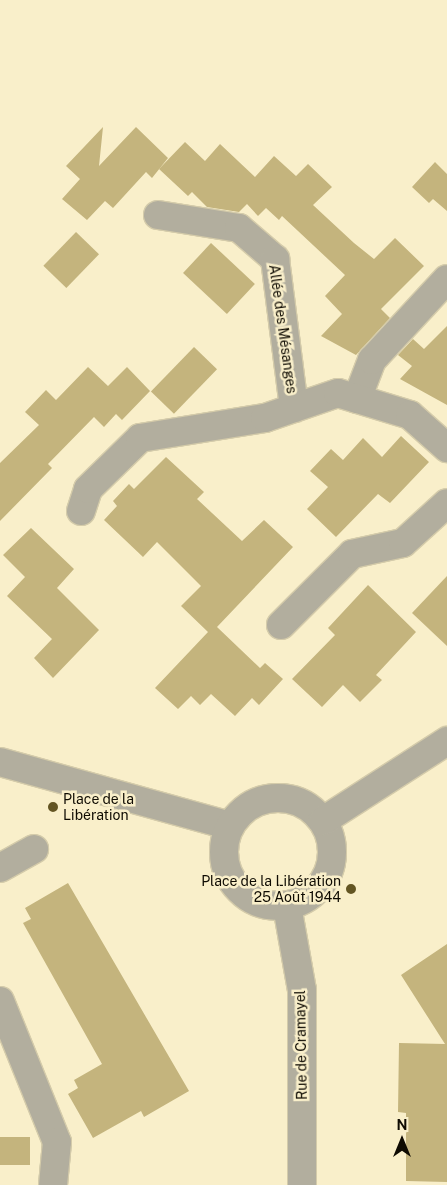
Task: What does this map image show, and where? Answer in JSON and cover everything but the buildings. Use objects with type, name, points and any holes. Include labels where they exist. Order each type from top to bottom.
[{"type":"street","name":"Allée des Mésanges","points":[[158,215],[239,228],[275,259],[294,408]]},
{"type":"street","points":[[357,399],[372,360],[447,279]]},
{"type":"street","name":"Allée des Mésanges","points":[[80,511],[88,489],[140,438],[265,418],[338,393],[410,416],[447,448]]},
{"type":"street","points":[[281,625],[352,554],[404,543],[447,504]]},
{"type":"street","points":[[323,821],[447,741]]},
{"type":"street","points":[[0,762],[230,826]]},
{"type":"street","points":[[275,797],[294,799],[310,808],[323,821],[331,838],[332,856],[328,873],[319,888],[304,900],[287,906],[270,906],[253,901],[239,890],[229,876],[224,860],[224,843],[230,826],[241,811],[257,802],[275,797]]},
{"type":"street","points":[[0,868],[34,849]]},
{"type":"street","name":"Rue de Cramayel","points":[[287,906],[302,990],[302,1185]]},
{"type":"street","points":[[0,1001],[57,1142],[53,1185]]},
{"type":"place","name":"Place de la Libération","points":[[53,807]]},
{"type":"place","name":"Place de la Libération 25 Août 1944","points":[[351,889]]}]
